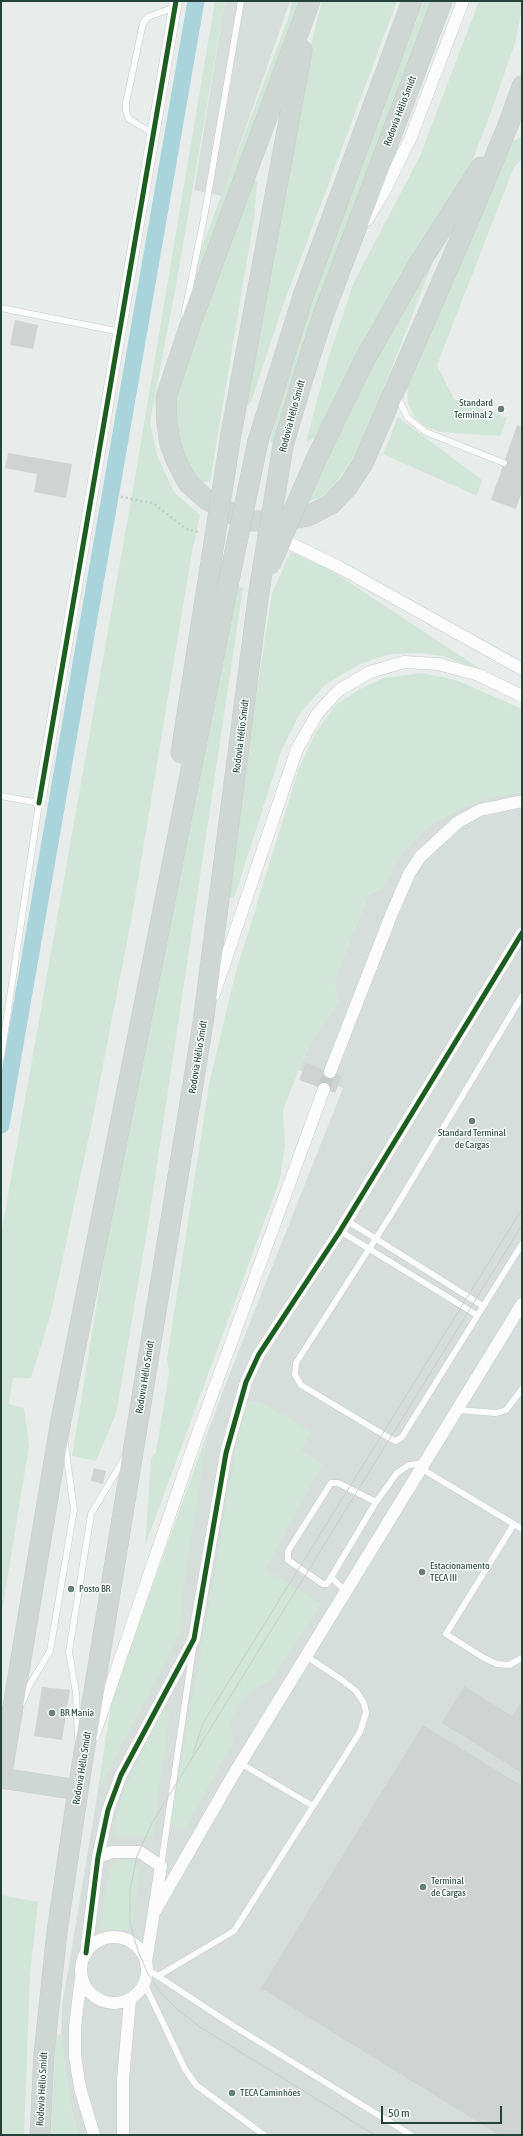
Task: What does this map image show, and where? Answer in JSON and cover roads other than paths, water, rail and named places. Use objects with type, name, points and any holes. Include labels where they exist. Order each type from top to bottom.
[{"type":"main road","points":[[311,1],[189,329],[166,397],[167,424],[170,444],[176,460],[188,483],[206,499],[245,521],[282,521],[308,516],[331,504],[348,486],[363,463],[515,119],[522,86]]},
{"type":"main road","points":[[170,875],[170,838],[173,810],[231,434],[311,1]]},
{"type":"main road","points":[[79,1784],[1,1778],[61,1420],[258,441],[303,296],[412,1]]},
{"type":"main road","name":"Rodovia Hélio Smidt","points":[[40,2135],[44,2054],[57,1932],[79,1784],[204,1023],[259,591],[283,446],[303,378],[345,258],[442,1]]},
{"type":"main road","points":[[259,591],[317,457],[364,361],[419,264],[515,119]]},
{"type":"street","points":[[345,258],[384,192],[411,137],[463,1]]},
{"type":"street","points":[[40,803],[121,332],[152,133],[176,4]]},
{"type":"street","points":[[245,521],[339,568],[522,669]]},
{"type":"street","points":[[204,1023],[297,749],[317,714],[338,690],[370,672],[404,662],[438,664],[479,675],[522,696]]},
{"type":"street","points":[[330,1072],[392,913],[409,874],[420,857],[458,822],[480,810],[522,801]]},
{"type":"street","points":[[94,2135],[80,2088],[75,2056],[75,2027],[82,1963],[86,1953],[98,1857],[108,1810],[121,1775],[194,1639],[226,1453],[246,1382],[259,1354],[340,1231],[522,933]]},
{"type":"street","points":[[79,1784],[194,1444],[324,1089]]},
{"type":"street","points":[[155,1911],[240,1763],[424,1466],[522,1304]]},
{"type":"street","points":[[81,1974],[84,1984],[90,1993],[98,2000],[109,2003],[120,2003],[130,2000],[138,1993],[144,1983],[155,1911],[161,1866],[140,1852],[112,1852],[98,1857]]},
{"type":"street","points":[[86,1953],[93,1945],[102,1939],[113,1937],[124,1939],[134,1944],[141,1952],[146,1965]]},
{"type":"street","points":[[123,2135],[123,2079],[130,2000]]},
{"type":"lane","points":[[183,320],[204,218],[241,1]]},
{"type":"lane","points":[[152,133],[129,119],[126,111],[126,103],[143,23],[148,17],[176,4]]},
{"type":"lane","points":[[1,308],[121,332]]},
{"type":"lane","points":[[166,397],[181,328]]},
{"type":"lane","points":[[395,392],[402,409],[414,425],[426,432],[504,463]]},
{"type":"lane","points":[[1,796],[40,803],[1,1057]]},
{"type":"lane","points":[[522,996],[376,1238],[296,1363],[295,1375],[301,1385],[378,1432],[396,1441],[402,1436],[522,1244]]},
{"type":"lane","points":[[346,1220],[482,1306]]},
{"type":"lane","points":[[340,1231],[477,1315]]},
{"type":"lane","points":[[458,1410],[496,1413],[506,1410],[522,1389]]},
{"type":"lane","points":[[7,1744],[29,1686],[50,1651],[73,1517],[74,1510],[61,1420]]},
{"type":"lane","points":[[79,1784],[76,1693],[69,1652],[91,1514],[135,1440]]},
{"type":"lane","points":[[376,1502],[338,1483],[331,1483],[297,1536],[287,1555],[290,1563],[323,1584],[326,1584],[376,1502],[397,1473],[403,1468],[424,1466],[522,1529]]},
{"type":"lane","points":[[514,1524],[446,1634],[484,1658],[497,1664],[509,1665],[522,1658]]},
{"type":"lane","points":[[331,1577],[346,1592]]},
{"type":"lane","points":[[161,1866],[194,1639]]},
{"type":"lane","points":[[158,1976],[234,1931],[360,1732],[366,1713],[364,1703],[356,1692],[342,1680],[306,1656]]},
{"type":"lane","points":[[240,1763],[313,1806]]},
{"type":"lane","points":[[146,1965],[158,1976],[232,2025],[411,2135]]},
{"type":"lane","points":[[144,1983],[185,2069],[196,2085],[264,2135]]},
{"type":"waterway","points":[[1,1125],[196,1]]},
{"type":"tunnel","points":[[324,1089],[330,1072]]},
{"type":"tram line","points":[[193,1754],[203,1723],[522,1209]]},
{"type":"tram line","points":[[375,2135],[200,2027],[178,2010],[161,1993],[148,1974],[138,1951],[130,1923],[130,1890],[137,1856],[152,1823],[522,1225]]},
{"type":"place","name":"Standard Terminal 2","points":[[501,409]]},
{"type":"place","name":"Standard Terminal de Cargas","points":[[472,1121]]},
{"type":"place","name":"Estacionamento TECA III","points":[[422,1572]]},
{"type":"place","name":"Posto BR","points":[[71,1589]]},
{"type":"place","name":"BR Mania","points":[[52,1713]]},
{"type":"place","name":"Terminal de Cargas","points":[[423,1887]]},
{"type":"place","name":"TECA Caminhões","points":[[232,2093]]}]
